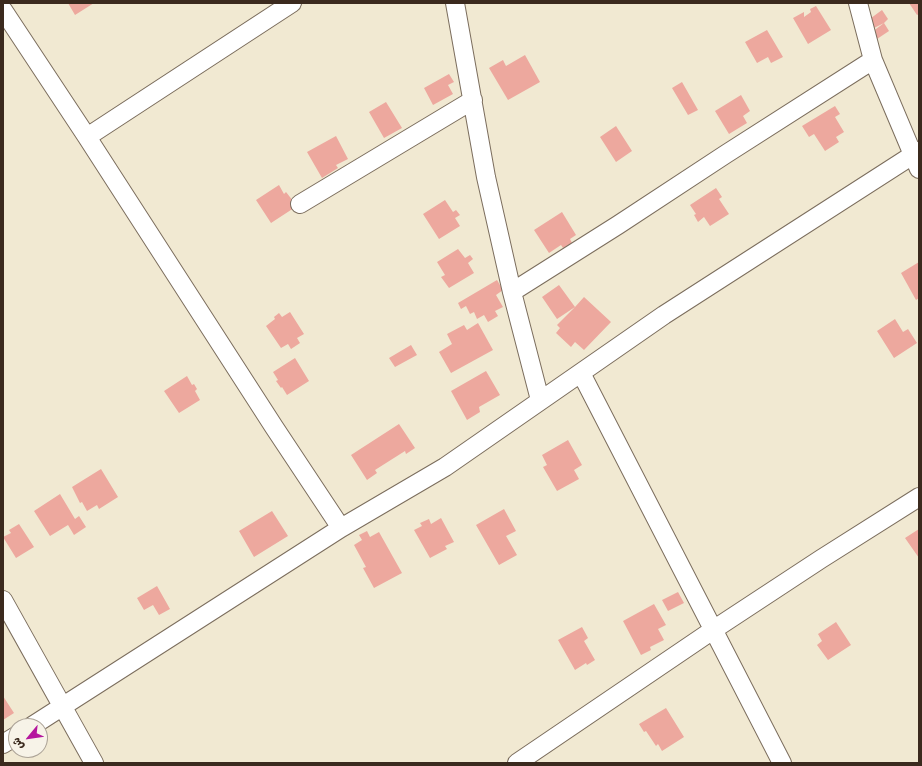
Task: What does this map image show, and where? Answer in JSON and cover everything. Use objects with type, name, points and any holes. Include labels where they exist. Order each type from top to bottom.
[{"type":"street","points":[[87,137],[292,3]]},
{"type":"street","points":[[454,3],[486,177],[512,292],[540,400]]},
{"type":"street","points":[[45,718],[341,528],[445,467],[540,400],[715,281],[917,159],[873,60],[858,3]]},
{"type":"street","points":[[3,10],[87,137],[265,414],[341,528]]},
{"type":"street","points":[[512,292],[873,60]]},
{"type":"street","points":[[300,204],[473,100]]},
{"type":"street","points":[[581,373],[782,763]]},
{"type":"street","points":[[517,763],[713,630],[919,497]]},
{"type":"street","points":[[3,600],[94,763]]},
{"type":"building","points":[[68,3],[94,3],[75,15]]},
{"type":"building","points":[[909,3],[919,3],[919,14],[917,15]]},
{"type":"building","points":[[816,6],[831,30],[808,44],[793,18],[804,12],[804,17],[811,12],[810,9]]},
{"type":"building","points":[[882,10],[888,19],[884,23],[872,29],[867,21]]},
{"type":"building","points":[[884,23],[889,31],[877,39],[872,32]]},
{"type":"building","points":[[767,30],[783,57],[771,63],[768,57],[757,63],[745,42]]},
{"type":"building","points":[[525,55],[540,82],[508,100],[489,68],[503,60],[506,66]]},
{"type":"building","points":[[449,74],[454,82],[448,85],[453,94],[433,105],[424,88]]},
{"type":"building","points":[[682,82],[698,110],[688,115],[672,88]]},
{"type":"building","points":[[741,95],[750,111],[743,116],[747,123],[729,134],[715,111]]},
{"type":"building","points":[[386,102],[402,128],[384,138],[369,112]]},
{"type":"building","points":[[835,106],[840,114],[835,117],[844,132],[836,137],[839,142],[825,151],[814,134],[809,137],[802,126]]},
{"type":"building","points":[[616,126],[632,151],[616,162],[600,137]]},
{"type":"building","points":[[336,136],[348,159],[336,165],[338,168],[322,178],[307,152]]},
{"type":"building","points":[[279,185],[284,194],[286,192],[297,206],[271,223],[256,200]]},
{"type":"building","points":[[716,188],[722,197],[719,199],[729,214],[710,226],[704,217],[698,222],[694,215],[696,214],[690,205]]},
{"type":"building","points":[[445,200],[453,212],[456,210],[460,215],[455,218],[460,226],[439,239],[423,214]]},
{"type":"building","points":[[562,212],[576,235],[570,239],[572,243],[563,248],[561,245],[549,253],[534,230]]},
{"type":"building","points":[[458,249],[465,258],[470,255],[473,259],[468,263],[474,273],[449,288],[441,277],[445,275],[437,262]]},
{"type":"building","points":[[919,262],[919,298],[916,300],[901,273]]},
{"type":"building","points":[[497,280],[503,290],[496,295],[503,307],[495,311],[498,316],[488,322],[484,315],[477,319],[474,312],[470,314],[466,306],[461,309],[458,303]]},
{"type":"building","points":[[559,285],[575,307],[557,319],[542,297]]},
{"type":"building","points":[[584,297],[611,322],[584,350],[575,342],[571,347],[556,333],[560,328],[557,325]]},
{"type":"building","points":[[290,312],[304,334],[297,338],[300,343],[291,349],[288,344],[281,348],[266,326],[275,319],[274,317],[279,313],[282,317]]},
{"type":"building","points":[[895,319],[903,332],[908,329],[917,343],[894,358],[877,331]]},
{"type":"building","points":[[478,323],[493,350],[451,373],[439,352],[452,344],[447,334],[464,325],[467,330]]},
{"type":"building","points":[[411,345],[417,355],[395,367],[389,358]]},
{"type":"building","points":[[295,358],[309,381],[287,395],[276,381],[278,380],[273,372]]},
{"type":"building","points":[[486,371],[500,395],[479,407],[480,412],[467,420],[451,391]]},
{"type":"building","points":[[187,376],[192,385],[194,384],[197,389],[195,391],[200,400],[179,413],[164,391]]},
{"type":"building","points":[[399,424],[415,448],[406,454],[405,451],[375,470],[377,473],[367,480],[351,455]]},
{"type":"building","points":[[568,440],[582,465],[574,470],[579,479],[557,491],[543,467],[547,465],[542,455]]},
{"type":"building","points":[[101,469],[118,497],[99,509],[97,505],[87,511],[82,502],[80,503],[72,487]]},
{"type":"building","points":[[60,494],[75,519],[79,516],[86,527],[74,535],[68,525],[50,536],[34,511]]},
{"type":"building","points":[[504,509],[516,531],[506,536],[517,555],[499,565],[476,525]]},
{"type":"building","points":[[272,511],[288,536],[254,557],[239,531]]},
{"type":"building","points":[[441,518],[454,542],[445,546],[447,549],[430,558],[414,530],[422,526],[420,523],[429,519],[431,524]]},
{"type":"building","points":[[19,524],[34,547],[16,558],[3,537],[11,533],[9,530]]},
{"type":"building","points":[[919,529],[919,558],[905,538]]},
{"type":"building","points":[[367,531],[370,537],[379,532],[402,573],[374,588],[363,568],[366,567],[354,545],[362,540],[359,535]]},
{"type":"building","points":[[157,586],[170,609],[159,615],[153,605],[144,610],[137,598]]},
{"type":"building","points":[[678,592],[684,603],[668,611],[662,600]]},
{"type":"building","points":[[654,604],[666,625],[658,629],[664,640],[650,647],[651,650],[641,655],[623,621]]},
{"type":"building","points":[[836,622],[851,645],[828,660],[817,645],[822,641],[818,634]]},
{"type":"building","points":[[582,627],[588,638],[584,641],[595,660],[587,665],[586,663],[575,670],[558,640]]},
{"type":"building","points":[[3,696],[14,713],[3,720]]},
{"type":"building","points":[[666,708],[684,737],[662,751],[658,744],[656,746],[646,731],[644,732],[639,724]]}]
